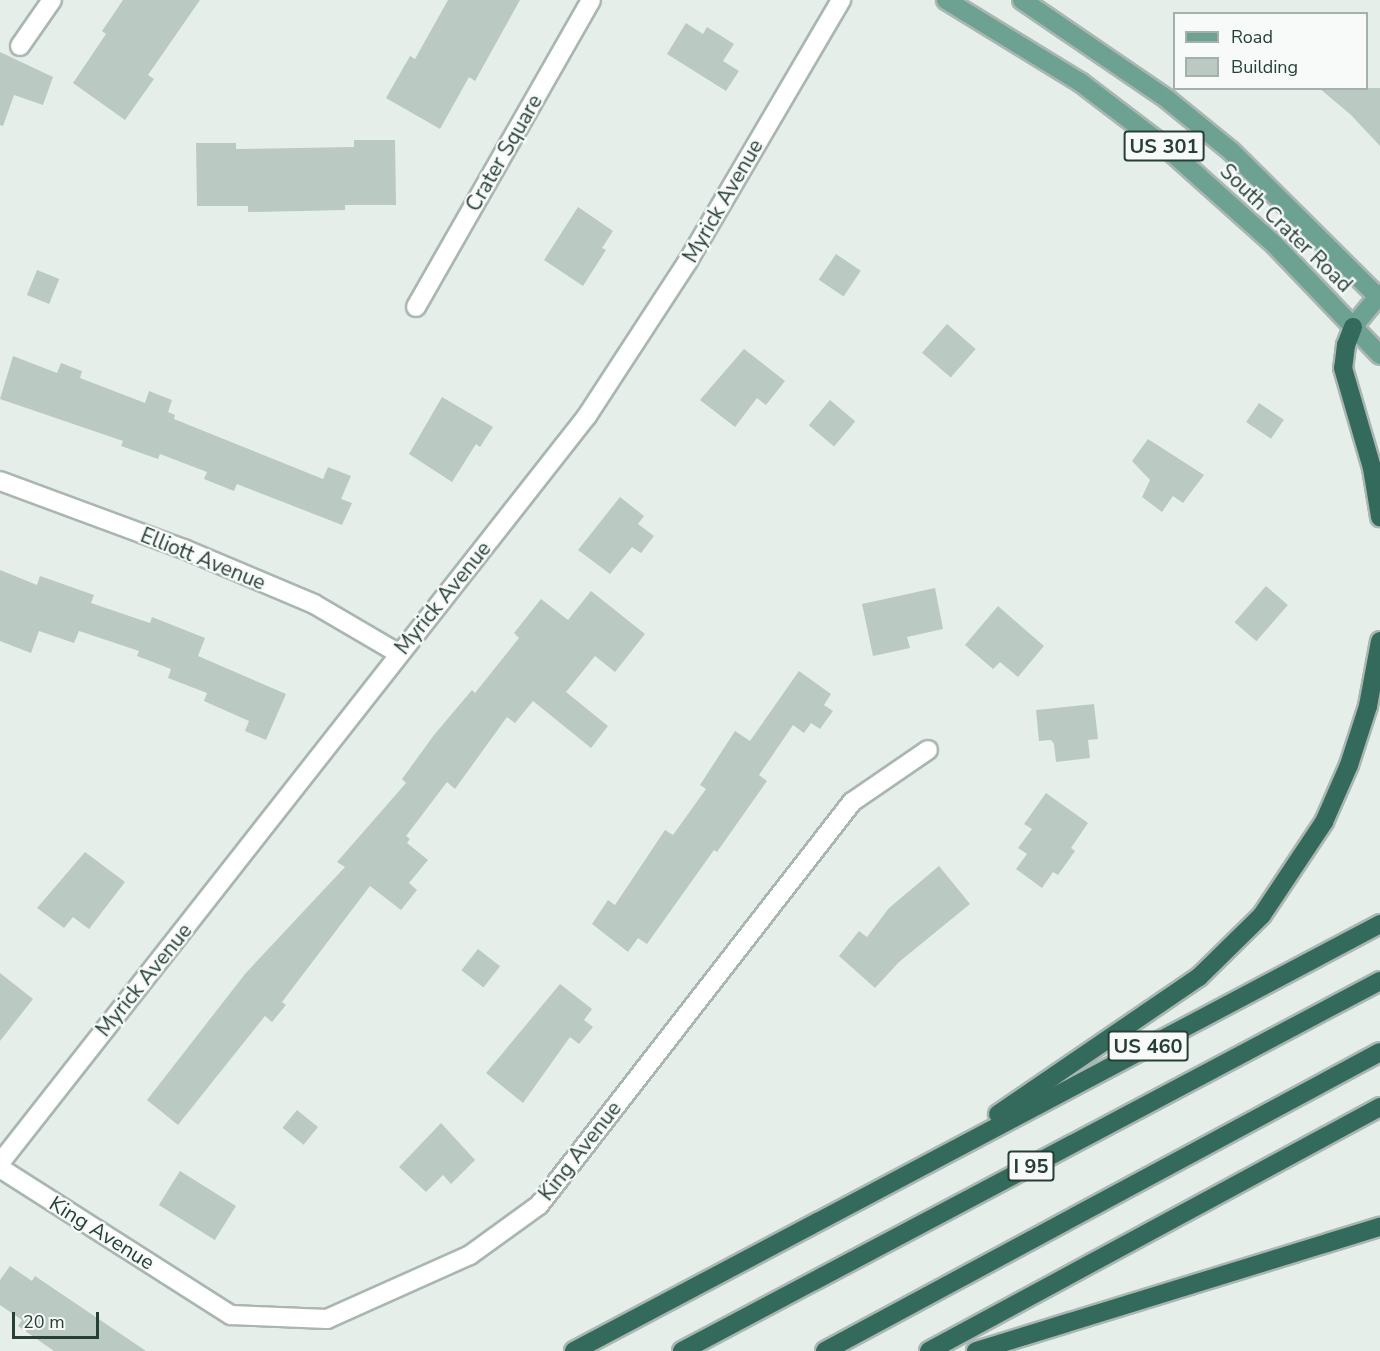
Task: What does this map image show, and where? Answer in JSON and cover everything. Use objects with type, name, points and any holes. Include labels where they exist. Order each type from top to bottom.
[{"type":"highway","points":[[1353,327],[1346,345],[1343,368],[1372,468],[1380,517]]},
{"type":"highway","points":[[915,1168],[1199,977],[1262,915],[1324,822],[1349,765],[1368,706],[1380,641]]},
{"type":"highway","name":"US 460","points":[[574,1351],[915,1168],[1380,924]]},
{"type":"highway","name":"I 95","points":[[682,1351],[1380,981]]},
{"type":"highway","points":[[825,1351],[1380,1052]]},
{"type":"highway","points":[[929,1351],[1380,1107]]},
{"type":"highway","points":[[976,1351],[1380,1227]]},
{"type":"main road","name":"South Crater Road","points":[[946,0],[1080,82],[1168,149],[1235,207],[1380,355]]},
{"type":"main road","name":"South Crater Road","points":[[1022,0],[1167,99],[1231,151],[1379,296]]},
{"type":"main road","points":[[1353,327],[1379,296]]},
{"type":"street","points":[[20,46],[52,0]]},
{"type":"street","name":"Crater Square","points":[[416,307],[591,0]]},
{"type":"street","name":"Myrick Avenue","points":[[0,1166],[398,653],[481,552],[620,369],[840,0]]},
{"type":"street","name":"Elliott Avenue","points":[[0,481],[184,549],[314,604],[398,653]]},
{"type":"street","name":"King Avenue","points":[[0,1166],[231,1315],[327,1319],[470,1255],[539,1205],[852,802],[928,750]]},
{"type":"building","points":[[123,0],[200,0],[148,75],[154,79],[125,120],[73,83],[106,34],[102,31]]},
{"type":"building","points":[[448,0],[520,0],[475,81],[469,77],[440,129],[386,98],[410,56],[415,59]]},
{"type":"building","points":[[686,23],[703,34],[707,27],[734,44],[723,61],[739,71],[726,91],[667,54]]},
{"type":"building","points":[[0,52],[53,77],[43,105],[14,95],[3,126],[0,125]]},
{"type":"building","points":[[1380,88],[1380,146],[1351,115],[1321,90]]},
{"type":"building","points":[[354,140],[395,140],[396,205],[345,205],[345,210],[248,212],[248,206],[197,206],[196,143],[236,143],[236,149],[354,147]]},
{"type":"building","points":[[578,207],[613,231],[602,248],[606,250],[583,286],[544,260]]},
{"type":"building","points":[[836,254],[861,271],[844,296],[819,280]]},
{"type":"building","points":[[37,270],[59,279],[49,304],[27,295]]},
{"type":"building","points":[[947,324],[976,349],[951,378],[922,353]]},
{"type":"building","points":[[744,349],[785,381],[766,405],[757,398],[735,427],[700,400]]},
{"type":"building","points":[[13,356],[57,373],[61,363],[82,371],[80,378],[145,403],[149,391],[172,400],[168,412],[175,415],[174,419],[323,479],[328,467],[351,476],[341,499],[352,503],[342,525],[237,484],[234,491],[204,479],[207,472],[160,454],[158,459],[121,446],[123,441],[0,399]]},
{"type":"building","points":[[442,397],[493,427],[480,447],[476,444],[452,482],[409,454]]},
{"type":"building","points":[[830,400],[855,421],[834,446],[809,425]]},
{"type":"building","points":[[1259,403],[1284,420],[1271,439],[1246,422]]},
{"type":"building","points":[[1148,439],[1204,475],[1183,503],[1173,496],[1162,512],[1142,497],[1150,480],[1132,461]]},
{"type":"building","points":[[620,497],[644,516],[638,524],[654,536],[641,553],[632,547],[610,574],[578,550]]},
{"type":"building","points":[[0,570],[37,585],[40,576],[94,595],[91,603],[150,623],[152,617],[205,638],[198,656],[286,694],[266,740],[245,731],[249,721],[204,701],[207,693],[168,678],[171,669],[137,656],[139,651],[79,631],[74,643],[39,631],[31,653],[0,641]]},
{"type":"building","points":[[1266,586],[1288,605],[1256,641],[1235,622]]},
{"type":"building","points":[[935,588],[943,629],[907,637],[910,648],[873,656],[862,604]]},
{"type":"building","points":[[591,591],[645,634],[615,672],[595,656],[566,692],[608,726],[591,748],[533,701],[515,723],[507,717],[455,789],[447,782],[406,836],[410,839],[407,843],[428,860],[409,883],[417,890],[401,910],[370,886],[282,1002],[286,1005],[272,1022],[265,1016],[178,1125],[147,1100],[245,974],[345,867],[337,862],[406,783],[402,779],[434,735],[472,690],[475,693],[519,638],[514,633],[541,599],[568,620]]},
{"type":"building","points":[[998,606],[1044,646],[1018,677],[1000,662],[993,669],[965,645]]},
{"type":"building","points":[[799,671],[831,694],[824,705],[833,711],[820,729],[811,723],[804,733],[793,725],[759,775],[767,781],[717,852],[714,850],[647,944],[638,938],[628,952],[592,924],[608,900],[615,905],[665,830],[673,835],[706,789],[700,785],[735,731],[750,741]]},
{"type":"building","points":[[1094,704],[1098,739],[1088,740],[1090,758],[1056,762],[1054,744],[1051,740],[1039,741],[1036,710]]},
{"type":"building","points":[[1046,793],[1088,823],[1071,848],[1075,851],[1058,875],[1053,872],[1042,888],[1016,869],[1027,854],[1018,848],[1032,829],[1024,824]]},
{"type":"building","points":[[85,852],[125,882],[89,929],[73,917],[64,928],[37,908]]},
{"type":"building","points":[[939,866],[970,904],[899,962],[875,988],[839,956],[859,931],[867,937],[889,908]]},
{"type":"building","points":[[478,949],[500,966],[483,988],[461,970]]},
{"type":"building","points":[[0,973],[33,999],[0,1041]]},
{"type":"building","points":[[560,984],[592,1009],[584,1020],[593,1027],[579,1044],[570,1037],[523,1103],[486,1073]]},
{"type":"building","points":[[297,1110],[318,1127],[304,1145],[283,1128]]},
{"type":"building","points":[[441,1123],[475,1160],[451,1184],[443,1175],[426,1192],[399,1167]]},
{"type":"building","points":[[180,1171],[236,1206],[215,1240],[159,1205]]},
{"type":"building","points":[[10,1266],[32,1281],[35,1276],[146,1351],[54,1351],[18,1326],[22,1320],[0,1305],[0,1280]]}]
